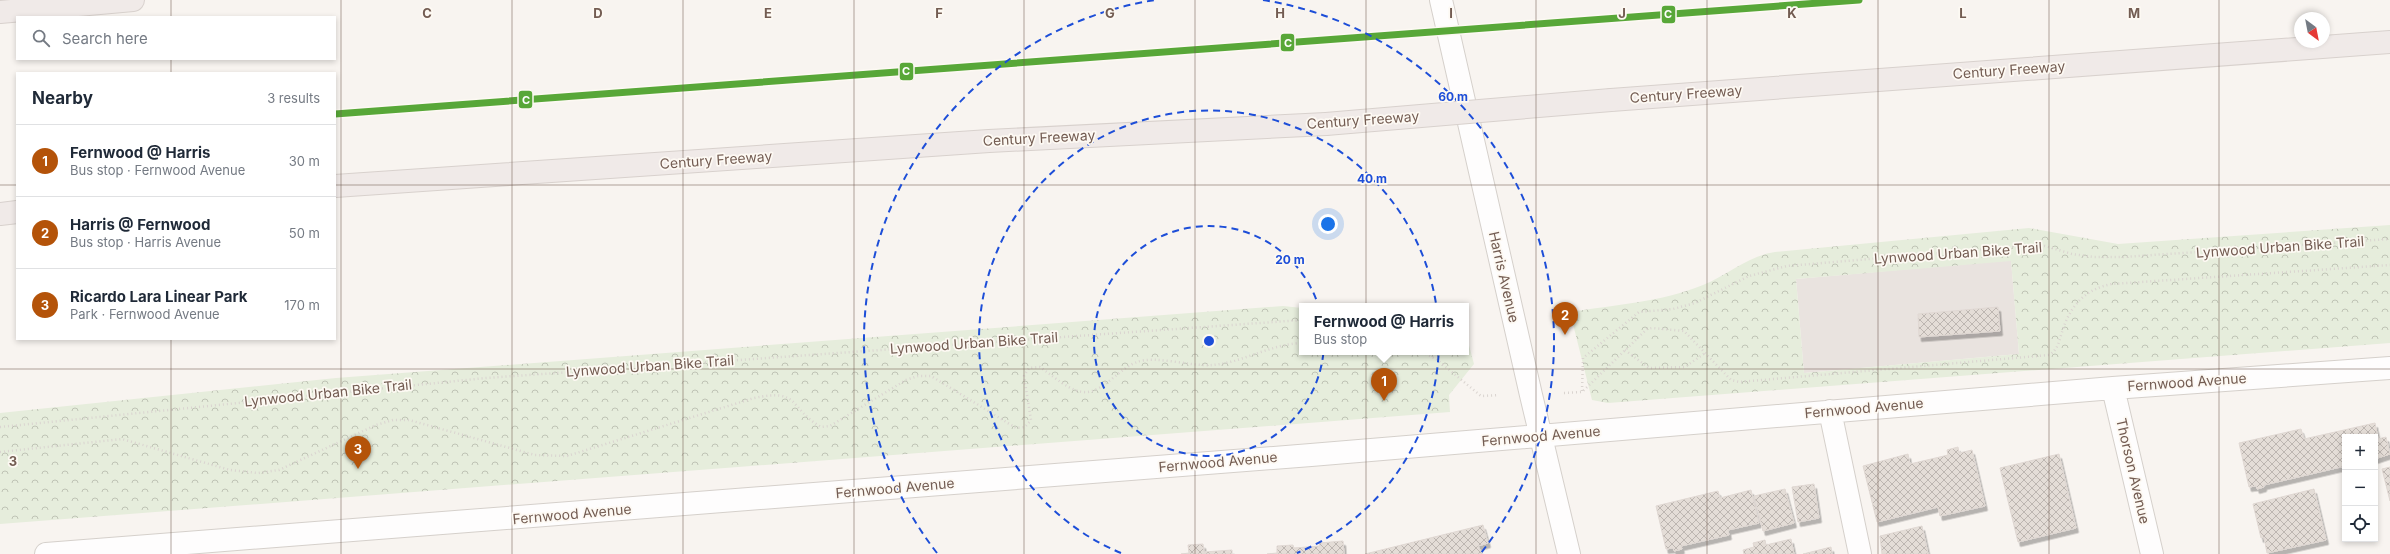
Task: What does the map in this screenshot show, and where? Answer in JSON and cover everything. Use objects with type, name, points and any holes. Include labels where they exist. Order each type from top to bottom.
[{"type":"highway","points":[[0,12],[133,0]]},
{"type":"highway","name":"Century Freeway","points":[[336,186],[989,140],[1326,124],[1611,100],[2390,42]]},
{"type":"highway","points":[[0,214],[16,212]]},
{"type":"street","name":"Harris Avenue","points":[[1441,0],[1569,554]]},
{"type":"street","name":"Fernwood Avenue","points":[[46,554],[1541,436],[2113,388],[2390,368]]},
{"type":"street","name":"Thorson Avenue","points":[[2113,388],[2152,554]]},
{"type":"street","points":[[1830,411],[1860,554]]},
{"type":"path","name":"Lynwood Urban Bike Trail","points":[[1625,350],[1582,392],[1583,358],[1639,312],[1673,309],[1696,303],[1749,276],[1787,266],[2023,246],[2045,246],[2072,254],[2094,257],[2123,257],[2390,240]]},
{"type":"path","points":[[1705,353],[1687,367],[1649,368],[1625,350],[1647,329],[1682,330],[1705,353],[1731,380],[1738,382],[2049,355],[2056,350],[2062,330],[2074,306],[2082,297],[2102,286],[2390,265]]},
{"type":"path","name":"Lynwood Urban Bike Trail","points":[[0,427],[486,378],[1299,320]]},
{"type":"path","points":[[0,452],[122,439],[230,470],[258,473],[279,470],[376,425],[393,420],[409,420],[535,455],[552,457],[576,454],[754,398],[772,394],[783,395],[821,427],[830,426],[906,380],[918,376],[931,376],[1016,428],[1025,427],[1032,420],[1024,376],[1029,368],[1040,367],[1076,390],[1087,392],[1096,388],[1137,362],[1149,360],[1189,365],[1214,365],[1281,345],[1299,343]]},
{"type":"path","points":[[1428,355],[1436,359],[1481,396]]},
{"type":"shaded area","points":[[2011,260],[2019,354],[1804,373],[1796,279]]},
{"type":"green space","points":[[2390,225],[2390,343],[1608,403],[1592,400],[1570,312],[1638,302],[1687,291],[1712,281],[1756,257],[1775,252],[2029,228],[2118,244]],"holes":[[[2011,261],[2019,354],[1804,373],[1796,279]]]},
{"type":"green space","points":[[1283,306],[1299,308],[1299,355],[1469,355],[1469,345],[1474,364],[1449,395],[1450,412],[0,524],[0,413],[336,378]]},
{"type":"building","points":[[1998,307],[2000,331],[1919,337],[1918,314]]},
{"type":"building","points":[[2375,423],[2377,434],[2342,434],[2342,467],[2264,485],[2264,487],[2257,489],[2256,486],[2249,487],[2239,443],[2301,429],[2304,439]]},
{"type":"building","points":[[2386,437],[2390,454],[2378,458],[2378,439]]},
{"type":"building","points":[[1958,447],[1959,453],[1972,450],[1985,506],[1940,516],[1938,507],[1877,522],[1863,466],[1908,454],[1910,464],[1948,455],[1947,450]]},
{"type":"building","points":[[2059,454],[2076,528],[2018,542],[2000,468]]},
{"type":"building","points":[[2390,467],[2390,501],[2382,469]]},
{"type":"building","points":[[1814,484],[1819,518],[1798,522],[1792,487]]},
{"type":"building","points":[[1785,489],[1794,523],[1763,531],[1754,496]]},
{"type":"building","points":[[2314,489],[2326,540],[2267,553],[2264,537],[2261,538],[2253,504]]},
{"type":"building","points":[[1751,490],[1759,523],[1728,530],[1729,535],[1681,546],[1682,549],[1674,551],[1673,548],[1666,549],[1656,506],[1718,491],[1720,498]]},
{"type":"building","points":[[1483,525],[1488,543],[1478,546],[1482,554],[1365,554]]},
{"type":"building","points":[[1922,526],[1928,554],[1882,554],[1880,536]]},
{"type":"building","points":[[1791,539],[1794,554],[1744,554],[1743,550],[1754,547],[1753,543],[1765,540],[1766,545]]},
{"type":"building","points":[[1343,541],[1344,554],[1267,554],[1277,553],[1277,546],[1293,545],[1294,548],[1320,546],[1319,543]]},
{"type":"building","points":[[1203,544],[1204,552],[1232,550],[1232,554],[1181,554],[1189,553],[1188,545]]},
{"type":"building","points":[[1831,547],[1832,554],[1803,554]]},
{"type":"transit line","name":"C","points":[[336,114],[1859,0]]},
{"type":"place","name":"Harris @ Fernwood","points":[[1565,335]]},
{"type":"place","name":"Fernwood @ Harris","points":[[1384,401]]},
{"type":"place","name":"Ricardo Lara Linear Park","points":[[358,469]]}]
